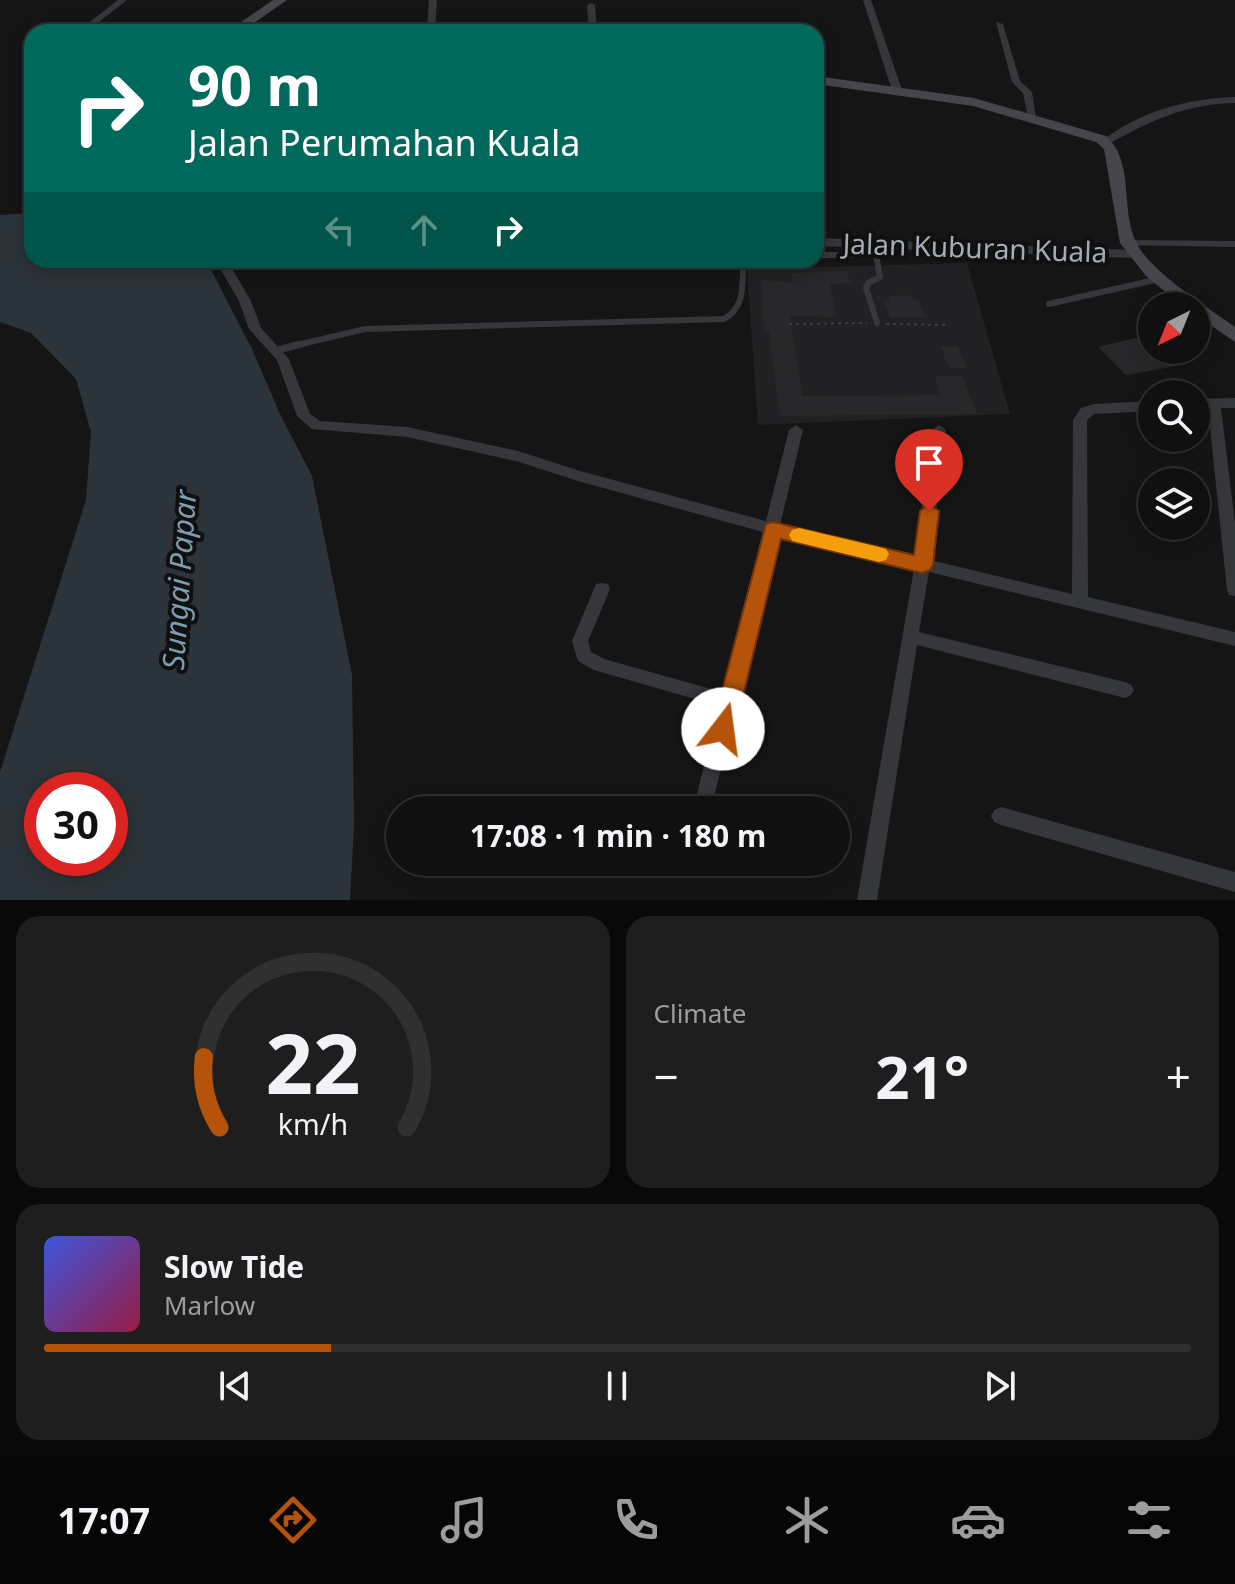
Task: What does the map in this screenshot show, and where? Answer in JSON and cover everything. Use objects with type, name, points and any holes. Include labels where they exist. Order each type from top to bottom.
[{"type":"main road","points":[[245,24],[281,0]]},
{"type":"main road","points":[[824,81],[974,102],[1091,134],[1106,142],[1111,148],[1132,248],[1159,279],[1176,292]]},
{"type":"main road","points":[[1210,318],[1235,336]]},
{"type":"street","points":[[92,24],[123,0]]},
{"type":"street","points":[[432,24],[433,0]]},
{"type":"street","points":[[867,0],[897,90]]},
{"type":"street","points":[[591,5],[592,24]]},
{"type":"street","points":[[999,24],[1016,82],[1027,92],[1033,117]]},
{"type":"street","points":[[1106,142],[1171,108],[1208,100],[1235,100]]},
{"type":"street","name":"Jalan Kuburan Kuala","points":[[824,243],[874,247],[1132,248]]},
{"type":"street","points":[[1132,248],[1235,244]]},
{"type":"street","points":[[226,268],[245,301],[255,329],[278,350],[304,416],[317,426],[388,430],[435,437],[518,456],[578,476],[773,529],[1235,639]]},
{"type":"street","points":[[1210,403],[1235,403]]},
{"type":"street","points":[[1214,403],[1235,590]]},
{"type":"street","points":[[1080,603],[1080,420],[1086,411],[1094,409],[1138,407]]},
{"type":"street","points":[[706,796],[796,430]]},
{"type":"street","points":[[867,900],[911,637],[939,430]]},
{"type":"street","points":[[602,589],[580,641],[584,656],[600,665],[730,702]]},
{"type":"street","points":[[911,637],[1125,690]]},
{"type":"street","points":[[1001,816],[1235,882]]},
{"type":"lane","points":[[824,255],[860,255],[874,247],[880,277],[868,283],[866,288],[877,323]]},
{"type":"lane","points":[[278,350],[365,329],[724,319],[741,307],[743,268]]},
{"type":"lane","points":[[1049,304],[1159,279]]},
{"type":"shaded area","points":[[967,263],[1010,414],[758,425],[747,269]]},
{"type":"water","name":"Sungai Papar","points":[[24,214],[24,268],[210,268],[312,476],[352,675],[354,826],[350,900],[0,900],[0,772],[86,500],[91,432],[76,379],[31,333],[0,322],[0,215]]},
{"type":"building","points":[[846,271],[851,283],[830,284],[836,317],[790,316],[802,396],[941,395],[935,376],[962,376],[977,414],[780,416],[769,331],[764,331],[761,280],[794,282],[791,273]]},
{"type":"building","points":[[910,295],[912,300],[918,300],[926,317],[890,318],[883,301],[890,301],[888,296]]},
{"type":"building","points":[[1138,337],[1138,364],[1182,365],[1126,375],[1098,347]]},
{"type":"building","points":[[940,346],[958,346],[967,368],[949,368]]},
{"type":"slow traffic","points":[[799,535],[879,554]]},
{"type":"route","points":[[723,729],[773,529],[922,565],[929,511]]}]
